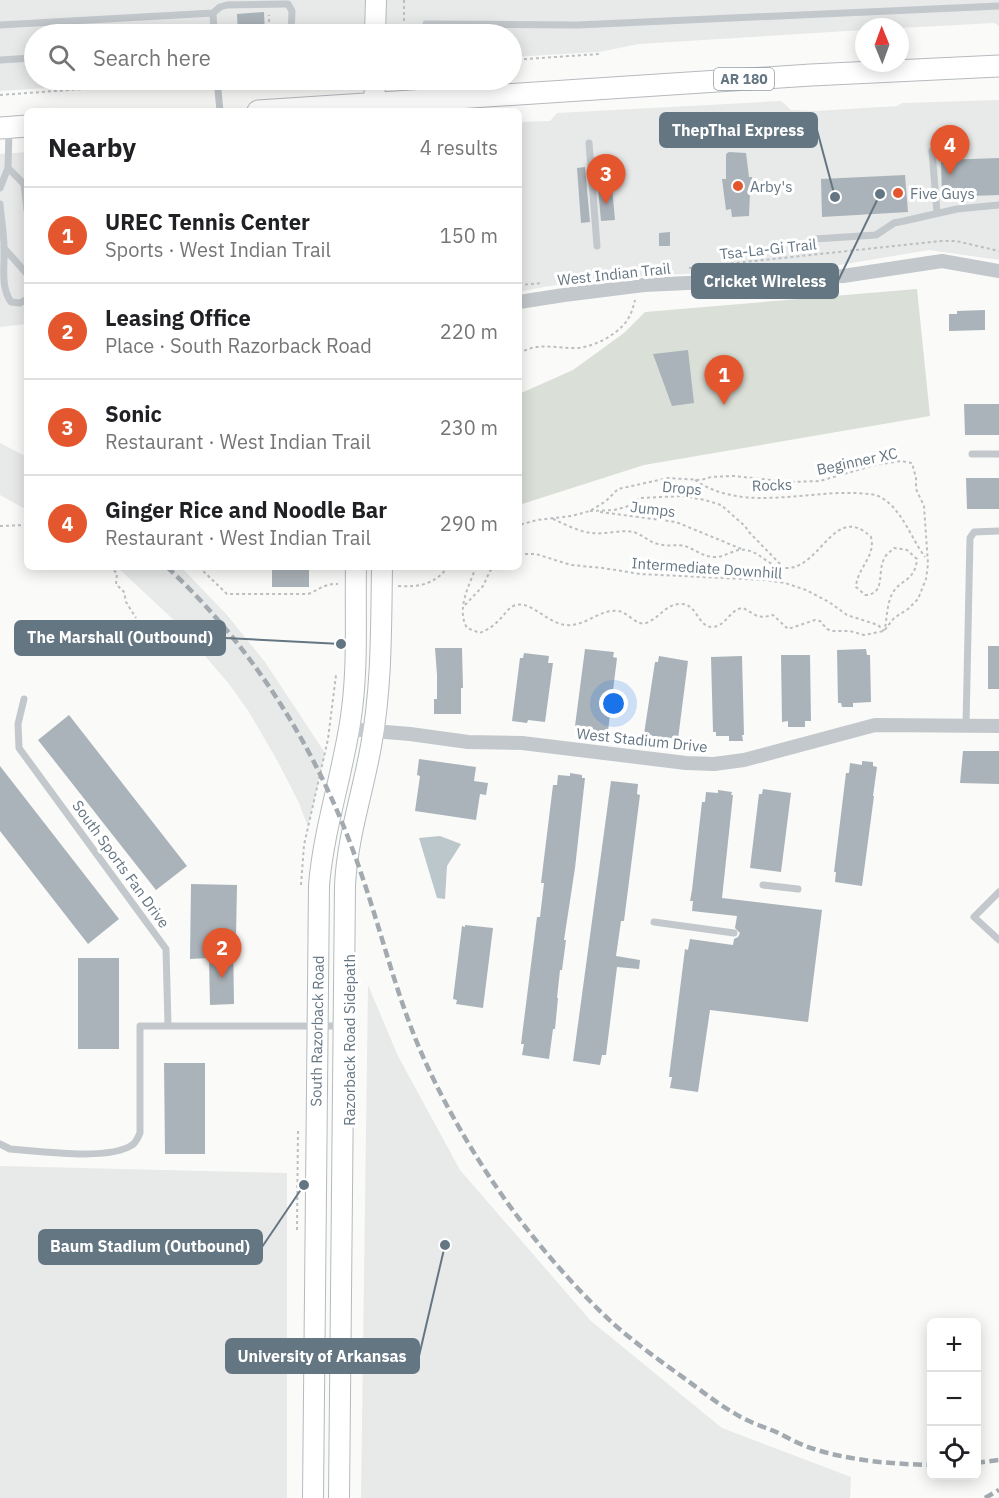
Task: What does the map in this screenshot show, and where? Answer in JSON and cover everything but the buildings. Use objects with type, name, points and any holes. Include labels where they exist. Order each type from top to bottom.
[{"type":"main road","points":[[375,24],[376,0]]},
{"type":"main road","name":"AR 180","points":[[345,108],[811,75],[999,66]]},
{"type":"main road","points":[[374,107],[375,90]]},
{"type":"main road","name":"South Razorback Road","points":[[313,1498],[317,1026],[321,865],[349,729],[354,674],[356,576]]},
{"type":"main road","name":"South Razorback Road","points":[[339,1498],[346,868],[374,731],[380,676],[382,576]]},
{"type":"street","name":"West Indian Trail","points":[[522,302],[634,287],[818,278],[942,261],[999,271]]},
{"type":"street","name":"West Stadium Drive","points":[[349,729],[468,742],[522,743],[686,763],[714,764],[744,760],[875,725],[999,726]]},
{"type":"lane","points":[[0,25],[213,14],[220,7],[227,5],[269,3],[288,4],[291,7],[291,24]]},
{"type":"lane","points":[[522,25],[578,25],[999,6]]},
{"type":"lane","points":[[213,14],[214,24]]},
{"type":"lane","points":[[0,60],[24,59]]},
{"type":"lane","points":[[218,90],[219,108]]},
{"type":"lane","points":[[0,188],[8,168],[12,127]]},
{"type":"lane","points":[[589,143],[597,246]]},
{"type":"lane","points":[[932,151],[937,213]]},
{"type":"lane","points":[[8,168],[24,184]]},
{"type":"lane","points":[[0,204],[4,248],[2,268],[6,295],[11,302],[20,303],[24,301]]},
{"type":"lane","points":[[815,238],[876,235],[894,223],[957,209],[999,205]]},
{"type":"lane","points":[[4,248],[24,271]]},
{"type":"lane","points":[[972,454],[999,454]]},
{"type":"lane","points":[[966,725],[970,538],[974,532],[999,531]]},
{"type":"lane","name":"South Sports Fan Drive","points":[[24,699],[18,724],[19,748],[166,949],[168,1026]]},
{"type":"lane","points":[[763,885],[798,889]]},
{"type":"lane","points":[[999,892],[974,917],[999,940]]},
{"type":"lane","points":[[654,922],[735,933]]},
{"type":"lane","points":[[0,1144],[10,1149],[97,1154],[118,1151],[133,1144],[140,1133],[140,1026],[343,1026]]},
{"type":"path","points":[[404,0],[404,24]]},
{"type":"path","points":[[269,3],[269,24]]},
{"type":"path","points":[[522,59],[599,54]]},
{"type":"path","points":[[0,95],[73,90]]},
{"type":"path","name":"Tsa-La-Gi Trail","points":[[690,267],[941,241],[968,243],[999,251]]},
{"type":"path","points":[[522,352],[543,345],[580,348],[596,343],[626,323],[633,310],[634,287]]},
{"type":"path","name":"Beginner XC","points":[[522,524],[590,511],[606,501],[618,489],[668,478],[695,480],[734,476],[789,482],[820,481],[875,465],[909,462],[912,463],[914,469],[916,489],[924,507],[926,579],[918,599],[894,618],[884,631]]},
{"type":"path","name":"Rocks","points":[[695,480],[707,489],[722,494],[758,499],[813,493],[876,495],[883,498],[901,517],[927,559]]},
{"type":"path","name":"Drops","points":[[590,511],[614,510],[626,507],[640,498],[653,496],[682,496],[711,501],[721,505],[746,526],[748,531],[783,567]]},
{"type":"path","name":"Jumps","points":[[590,511],[676,522],[759,555],[768,563],[783,567]]},
{"type":"path","points":[[550,518],[592,533],[632,532],[655,544],[682,546],[695,553],[714,557],[744,550]]},
{"type":"path","points":[[0,526],[24,525]]},
{"type":"path","points":[[475,570],[462,612],[465,625],[470,630],[480,633],[499,621],[518,604],[530,607],[543,617],[566,626],[580,625],[614,611],[625,613],[639,623],[646,623],[665,608],[680,604],[690,607],[705,626],[718,626],[733,611],[743,608],[757,616],[773,615],[779,624],[788,629],[815,620],[820,621],[832,631],[850,631],[870,635],[884,631],[891,596],[899,585],[912,576],[916,566],[915,556],[906,550],[894,548],[885,556],[879,588],[865,595],[856,587],[856,580],[870,556],[873,543],[871,537],[857,528],[847,527],[836,532],[817,553],[803,563],[792,568],[783,567]]},
{"type":"path","name":"Intermediate Downhill","points":[[522,554],[536,554],[571,565],[640,574],[785,583],[829,602],[847,615],[878,625],[884,631]]},
{"type":"path","points":[[113,570],[117,573],[116,584],[124,592],[126,602],[136,618]]},
{"type":"path","points":[[202,570],[227,594],[308,594],[356,576]]},
{"type":"path","points":[[382,576],[415,586],[434,581],[445,570]]},
{"type":"path","points":[[464,606],[483,585],[492,570]]},
{"type":"shaded area","points":[[0,0],[999,0],[999,26],[994,23],[909,28],[909,18],[855,18],[855,31],[639,44],[599,52],[522,56],[522,24],[24,24],[24,89],[0,91]]},
{"type":"shaded area","points":[[999,100],[999,260],[929,250],[834,266],[626,277],[522,291],[522,122],[550,121],[557,113],[781,101],[791,110],[816,111],[897,106],[902,103]]},
{"type":"shaded area","points":[[24,152],[24,324],[0,327],[0,154]]},
{"type":"shaded area","points":[[917,289],[930,416],[644,465],[522,504],[522,393],[573,370],[624,333],[645,312]]},
{"type":"shaded area","points":[[0,443],[24,455],[24,508],[0,495]]},
{"type":"shaded area","points":[[120,570],[184,570],[227,615],[265,662],[325,753],[308,827],[299,803],[278,762],[249,712],[229,684],[177,623]]},
{"type":"shaded area","points":[[440,836],[461,844],[447,866],[445,899],[437,898],[419,838]]},
{"type":"shaded area","points":[[368,985],[398,1056],[460,1170],[591,1321],[722,1428],[851,1477],[850,1498],[361,1498]]},
{"type":"shaded area","points":[[0,1166],[287,1173],[287,1498],[0,1498]]},
{"type":"railway","points":[[170,570],[200,600],[258,671],[307,749],[346,833],[401,999],[430,1072],[485,1170],[552,1260],[604,1315],[624,1332],[711,1398],[739,1416],[804,1445],[828,1453],[872,1461],[927,1465]]},
{"type":"railway","points":[[981,1462],[999,1460]]},
{"type":"railway","points":[[985,1498],[999,1490]]},
{"type":"place","name":"Ginger Rice and Noodle Bar","points":[[950,175]]},
{"type":"place","name":"Arby's","points":[[738,186]]},
{"type":"place","name":"Five Guys","points":[[898,193]]},
{"type":"place","name":"Cricket Wireless","points":[[880,194]]},
{"type":"place","name":"ThepThai Express","points":[[835,197]]},
{"type":"place","name":"Sonic","points":[[606,204]]},
{"type":"place","name":"UREC Tennis Center","points":[[724,405]]},
{"type":"place","name":"The Marshall (Outbound)","points":[[341,644]]},
{"type":"place","name":"Leasing Office","points":[[222,978]]},
{"type":"place","name":"Baum Stadium (Outbound)","points":[[304,1185]]},
{"type":"place","name":"University of Arkansas","points":[[445,1245]]}]
